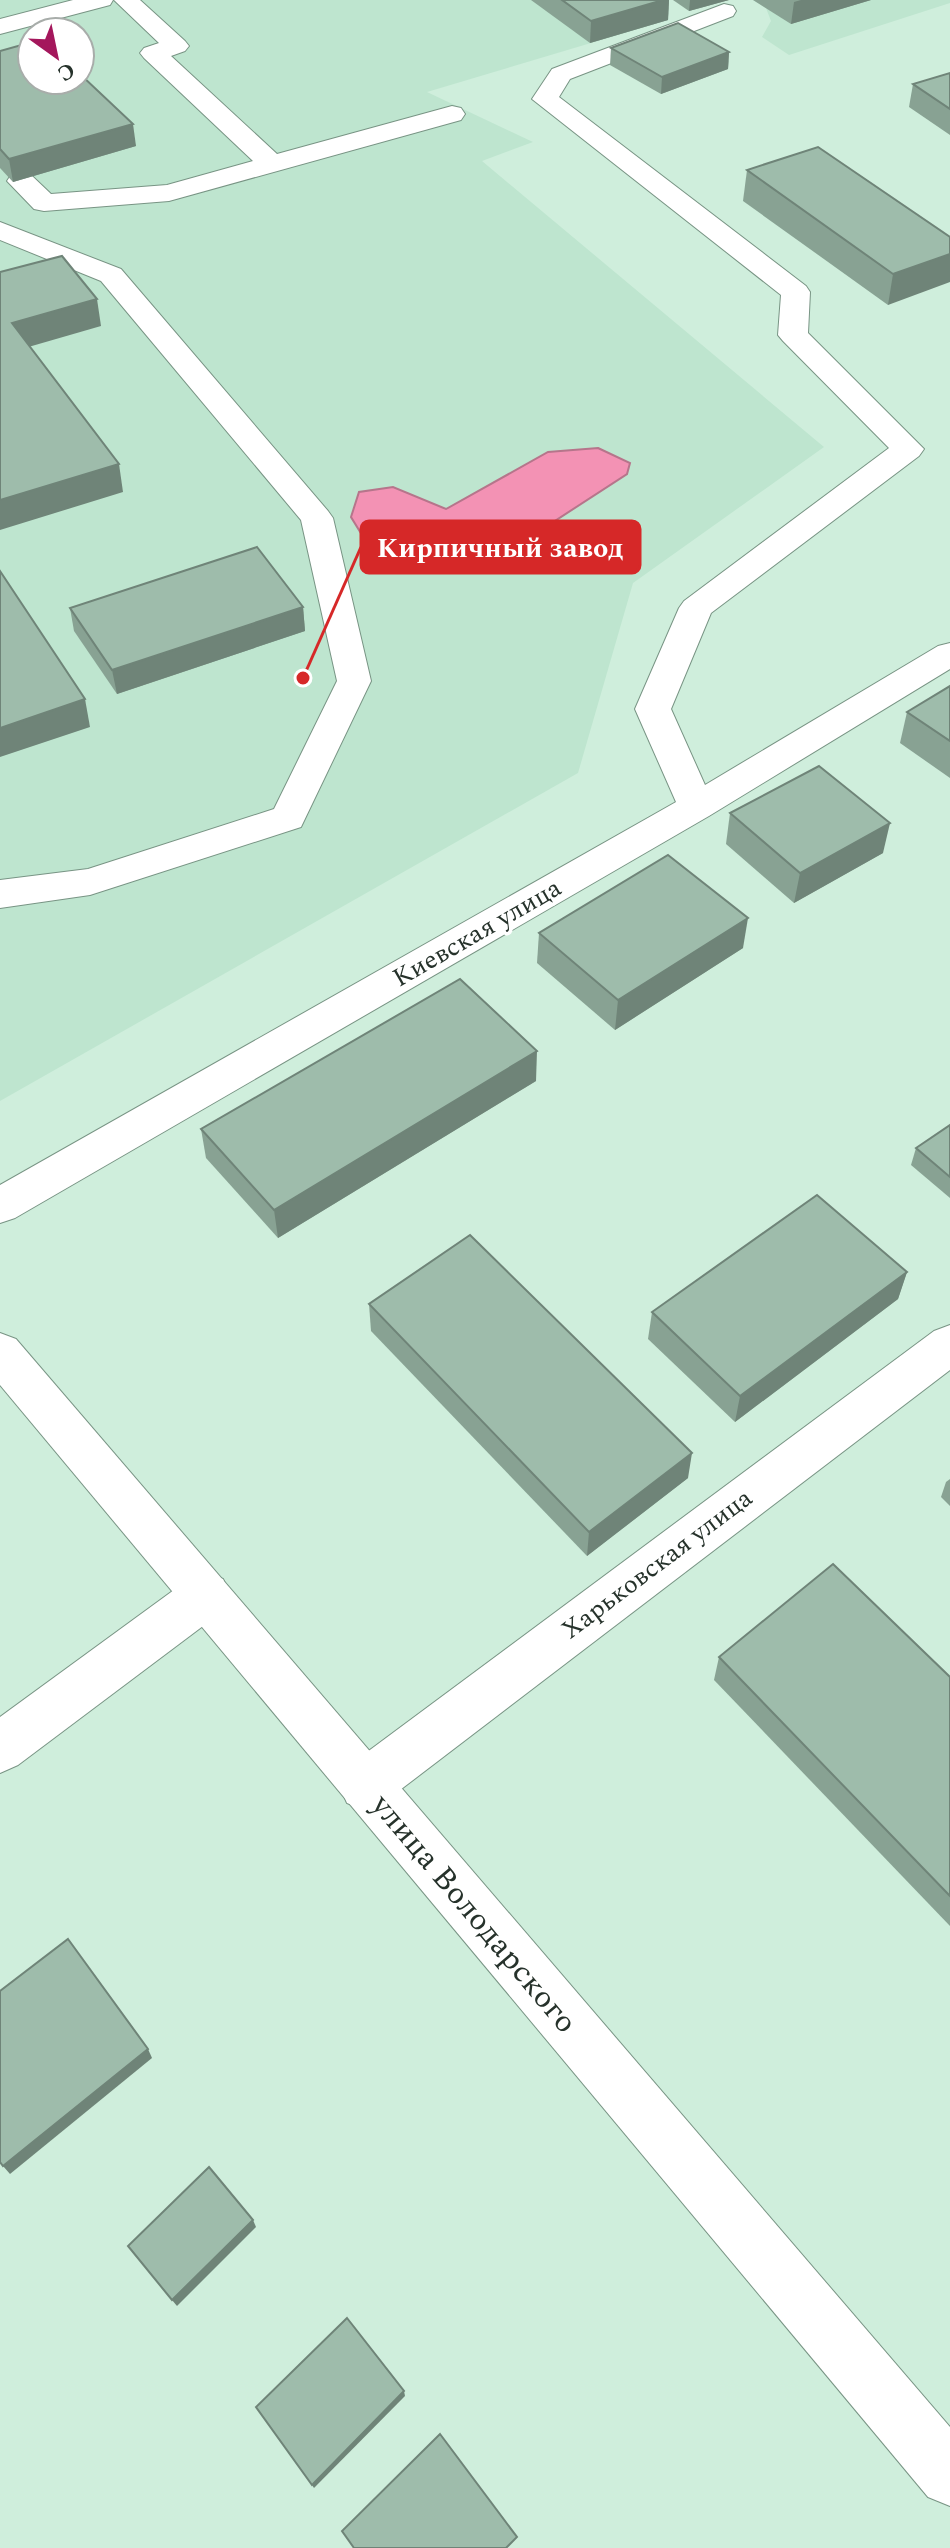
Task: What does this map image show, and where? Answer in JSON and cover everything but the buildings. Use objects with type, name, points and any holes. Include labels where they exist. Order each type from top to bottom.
[{"type":"street","points":[[0,27],[101,0]]},
{"type":"street","points":[[126,0],[176,46],[153,53],[272,164]]},
{"type":"street","points":[[696,807],[653,709],[696,608],[908,449],[793,335],[796,292],[545,99],[561,74],[724,11]]},
{"type":"street","points":[[21,181],[44,203],[169,193],[452,114]]},
{"type":"street","points":[[0,230],[111,275],[317,518],[354,681],[288,818],[90,882],[0,894]]},
{"type":"street","name":"Киевская улица","points":[[0,1206],[696,807],[950,654]]},
{"type":"street","name":"Харьковская улица","points":[[365,1785],[950,1344]]},
{"type":"street","name":"улица Володарского","points":[[0,1352],[950,2475]]},
{"type":"street","points":[[0,1748],[206,1595]]},
{"type":"shaded area","points":[[0,0],[637,0],[668,20],[427,92],[533,142],[482,161],[824,447],[633,583],[578,773],[0,1101]]},
{"type":"shaded area","points":[[753,0],[950,0],[950,3],[789,55],[762,37],[771,21],[766,8]]},
{"type":"shaded area","points":[[598,448],[630,463],[627,474],[498,558],[458,572],[402,564],[370,548],[351,517],[359,492],[393,487],[446,509],[548,452]]},
{"type":"place","name":"Кирпичный завод","points":[[303,678]]}]
